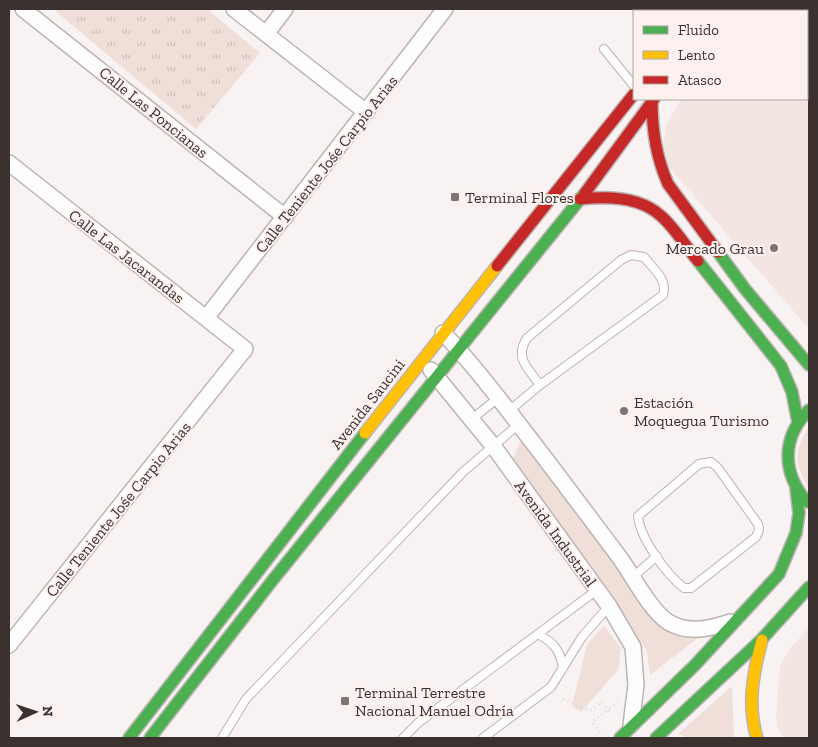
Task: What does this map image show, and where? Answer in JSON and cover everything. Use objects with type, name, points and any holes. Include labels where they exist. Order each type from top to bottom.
[{"type":"main road","name":"Avenida Saucini","points":[[129,738],[422,360],[633,95]]},
{"type":"main road","points":[[150,738],[272,581],[580,199],[651,100]]},
{"type":"main road","points":[[651,100],[658,166],[668,184],[745,289],[809,365]]},
{"type":"main road","points":[[580,199],[602,196],[621,197],[642,203],[661,215],[781,366],[792,392],[798,423]]},
{"type":"main road","points":[[620,738],[779,574],[792,548],[799,513],[796,489],[788,471],[789,441],[798,423],[809,410]]},
{"type":"main road","points":[[796,489],[809,504]]},
{"type":"main road","points":[[283,538],[296,551]]},
{"type":"main road","points":[[258,570],[272,581]]},
{"type":"main road","points":[[656,738],[762,639],[809,587]]},
{"type":"main road","points":[[757,738],[752,711],[751,688],[754,664],[762,639]]},
{"type":"street","name":"Calle Las Poncianas","points":[[23,9],[285,217]]},
{"type":"street","points":[[234,9],[366,112]]},
{"type":"street","points":[[266,34],[285,9]]},
{"type":"street","name":"Calle Teniente Jośe Carpio Arias","points":[[206,318],[445,9]]},
{"type":"street","name":"Calle Las Jacarandas","points":[[9,164],[245,348]]},
{"type":"street","points":[[443,334],[460,350],[509,411],[666,621],[678,626],[698,630],[736,620]]},
{"type":"street","name":"Calle Teniente Jośe Carpio Arias","points":[[9,645],[245,348]]},
{"type":"street","name":"Avenida Industrial","points":[[422,360],[494,447],[609,606],[633,647],[636,686],[631,728]]},
{"type":"lane","points":[[604,49],[633,85]]},
{"type":"lane","points":[[509,411],[540,385],[663,295],[665,287],[662,279],[644,257],[631,255],[621,260],[527,338],[521,347],[522,360],[540,385]]},
{"type":"lane","points":[[472,419],[498,398]]},
{"type":"lane","points":[[222,738],[253,692],[463,472],[519,424]]},
{"type":"lane","points":[[711,462],[718,468],[758,524],[759,530],[756,537],[691,588],[684,588],[676,582],[657,556],[639,528],[638,516],[699,464],[711,462]]},
{"type":"lane","points":[[634,576],[657,556]]},
{"type":"lane","points":[[403,738],[418,723],[597,590]]},
{"type":"lane","points":[[483,738],[551,687],[582,638],[609,606]]},
{"type":"lane","points":[[538,634],[552,642],[561,655],[563,668]]},
{"type":"path","points":[[563,699],[590,711],[602,702],[609,710]]},
{"type":"path","points":[[595,726],[592,722],[603,713]]},
{"type":"shaded area","name":"Mercado Grau","points":[[809,9],[809,329],[669,167],[663,145],[667,123],[680,100],[808,100],[808,10],[736,10]]},
{"type":"shaded area","points":[[809,628],[809,738],[785,738],[778,729],[776,717],[780,667],[789,649]]},
{"type":"green space","points":[[53,9],[207,9],[260,53],[196,129]]},
{"type":"green space","points":[[809,426],[809,490],[800,472],[797,458],[800,444]]},
{"type":"green space","points":[[521,440],[664,625],[699,637],[650,675],[647,651],[513,458]]},
{"type":"green space","points":[[604,626],[621,648],[618,670],[581,712],[572,706],[587,644]]},
{"type":"green space","points":[[732,686],[734,738],[690,738],[678,734]]},
{"type":"traffic: fast","points":[[150,738],[272,581],[585,193]]},
{"type":"traffic: fast","points":[[718,252],[745,289],[809,365]]},
{"type":"traffic: fast","points":[[698,261],[781,366],[792,392],[798,423]]},
{"type":"traffic: fast","points":[[807,502],[793,479],[789,468],[788,456],[793,432],[809,410]]},
{"type":"traffic: fast","points":[[129,738],[365,433]]},
{"type":"traffic: fast","points":[[620,738],[695,665],[779,574],[796,533],[799,513],[796,489]]},
{"type":"traffic: fast","points":[[656,738],[762,639],[809,587]]},
{"type":"traffic: slow","points":[[365,433],[497,266]]},
{"type":"traffic: slow","points":[[757,738],[752,713],[752,689],[762,640]]},
{"type":"traffic: jam","points":[[497,266],[633,95]]},
{"type":"traffic: jam","points":[[585,193],[653,100]]},
{"type":"traffic: jam","points":[[652,102],[656,144],[660,164],[668,184],[718,252]]},
{"type":"traffic: jam","points":[[580,199],[623,199],[643,204],[653,209],[676,232],[698,261]]},
{"type":"place","name":"Terminal Flores","points":[[455,197]]},
{"type":"place","name":"Mercado Grau","points":[[774,248]]},
{"type":"place","name":"Estación Moquegua Turismo","points":[[624,411]]},
{"type":"place","name":"Terminal Terrestre Nacional Manuel Odría","points":[[345,701]]}]
